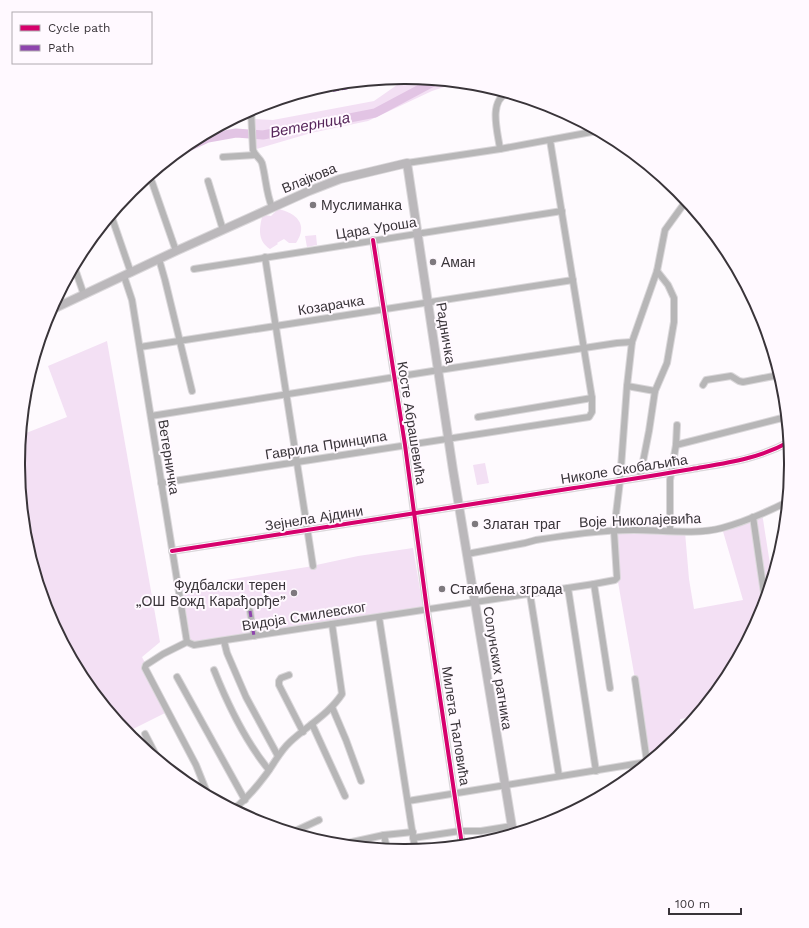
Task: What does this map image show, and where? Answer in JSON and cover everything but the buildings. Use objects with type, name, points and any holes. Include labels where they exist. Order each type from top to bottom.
[{"type":"main road","name":"Влајкова","points":[[60,306],[158,259],[340,179],[407,164]]},
{"type":"main road","name":"Радничка","points":[[407,164],[460,506]]},
{"type":"main road","name":"Солунских ратника","points":[[460,506],[474,602],[504,785],[513,828]]},
{"type":"street","points":[[500,149],[496,107],[502,97]]},
{"type":"street","points":[[252,117],[254,153],[262,161],[268,198],[272,208]]},
{"type":"street","name":"Влајкова","points":[[407,164],[589,133]]},
{"type":"street","points":[[478,417],[592,398],[550,140]]},
{"type":"street","points":[[223,157],[254,153]]},
{"type":"street","points":[[208,181],[223,230]]},
{"type":"street","points":[[152,182],[176,251]]},
{"type":"street","points":[[614,531],[620,481],[632,342],[657,271],[665,230],[682,206]]},
{"type":"street","name":"Цара Уроша","points":[[194,269],[562,211]]},
{"type":"street","name":"Ветерничка","points":[[113,221],[128,274],[187,642]]},
{"type":"street","name":"Косте Абрашевића","points":[[373,240],[393,378],[405,445],[427,610]]},
{"type":"street","points":[[265,257],[313,566]]},
{"type":"street","points":[[158,259],[165,280],[192,391]]},
{"type":"street","points":[[640,478],[655,392],[668,360],[674,322],[675,305],[668,285],[657,271]]},
{"type":"street","points":[[77,273],[84,294]]},
{"type":"street","name":"Козарачка","points":[[140,347],[573,280]]},
{"type":"street","points":[[151,416],[439,370],[632,342]]},
{"type":"street","points":[[703,385],[706,380],[722,377],[731,376],[743,382],[774,376]]},
{"type":"street","points":[[627,386],[655,392]]},
{"type":"street","name":"Гаврила Принципа","points":[[161,483],[589,417],[592,412],[592,398]]},
{"type":"street","points":[[676,445],[781,417]]},
{"type":"street","points":[[670,531],[670,473],[676,445],[677,425]]},
{"type":"street","name":"Николе Скобаљића","points":[[460,506],[741,461],[758,456],[783,445]]},
{"type":"street","name":"Воје Николајевића","points":[[467,554],[536,540],[614,531],[685,532],[717,529],[753,517],[782,504]]},
{"type":"street","name":"Зејнела Ајдини","points":[[172,551],[308,531],[460,506]]},
{"type":"street","points":[[753,517],[763,588]]},
{"type":"street","name":"Видоја Смилевског","points":[[187,642],[194,645],[224,641],[615,580],[617,578],[614,531]]},
{"type":"street","points":[[594,584],[610,688]]},
{"type":"street","points":[[568,588],[596,771]]},
{"type":"street","points":[[530,594],[559,776]]},
{"type":"street","name":"Милета Ћаловића","points":[[427,610],[461,839]]},
{"type":"street","points":[[250,611],[254,636]]},
{"type":"street","points":[[379,617],[414,844]]},
{"type":"street","points":[[239,805],[245,800],[290,742],[332,707],[342,694],[332,624]]},
{"type":"street","points":[[224,641],[227,653],[240,685],[278,756]]},
{"type":"street","points":[[187,642],[146,665],[145,668],[196,765],[205,787]]},
{"type":"street","points":[[214,670],[222,690],[244,734],[253,750],[269,770]]},
{"type":"street","points":[[289,675],[281,678],[279,685],[302,732]]},
{"type":"street","points":[[177,677],[245,800]]},
{"type":"street","points":[[635,679],[646,756]]},
{"type":"street","points":[[332,707],[361,782]]},
{"type":"street","points":[[312,724],[346,796]]},
{"type":"street","points":[[144,734],[151,746]]},
{"type":"street","points":[[408,800],[455,794],[638,764]]},
{"type":"street","points":[[300,829],[319,820]]},
{"type":"street","points":[[365,841],[384,835],[413,835],[508,829]]},
{"type":"street","points":[[384,835],[386,843]]},
{"type":"shaded area","points":[[398,84],[444,87],[432,91],[368,121],[311,133],[253,150],[252,119],[273,120],[374,101]]},
{"type":"shaded area","points":[[278,209],[290,213],[299,220],[301,225],[300,236],[296,243],[289,243],[284,239],[270,249],[263,242],[260,235],[262,217],[265,215],[271,216]]},
{"type":"shaded area","points":[[316,235],[317,245],[307,247],[305,236]]},
{"type":"shaded area","points":[[107,341],[160,642],[142,657],[169,711],[133,729],[103,695],[76,654],[64,632],[45,586],[32,538],[26,489],[25,464],[26,433],[67,417],[48,366]]},
{"type":"shaded area","points":[[485,463],[489,483],[477,485],[473,465]]},
{"type":"shaded area","points":[[762,513],[770,565],[764,586],[745,632],[720,675],[690,714],[686,718],[680,719],[681,724],[646,757],[635,679],[618,582],[614,531],[685,532],[689,579],[694,609],[743,600],[722,528]]},
{"type":"shaded area","points":[[413,548],[423,607],[195,642],[190,638],[182,587],[307,567],[358,556]]},
{"type":"waterway","name":"Ветерница","points":[[211,137],[236,133],[263,135],[375,113],[428,85]]},
{"type":"marked path","points":[[250,611],[254,636]]},
{"type":"cycle path","points":[[373,240],[405,445],[427,610],[461,839]]},
{"type":"cycle path","points":[[172,551],[717,465],[766,453],[783,445]]},
{"type":"place","name":"Муслиманка","points":[[313,205]]},
{"type":"place","name":"Аман","points":[[433,262]]},
{"type":"place","name":"Златан траг","points":[[475,524]]},
{"type":"place","name":"Стамбена зграда","points":[[442,589]]},
{"type":"place","name":"Фудбалски терен „ОШ Вожд Карађорђе”","points":[[294,593]]}]
